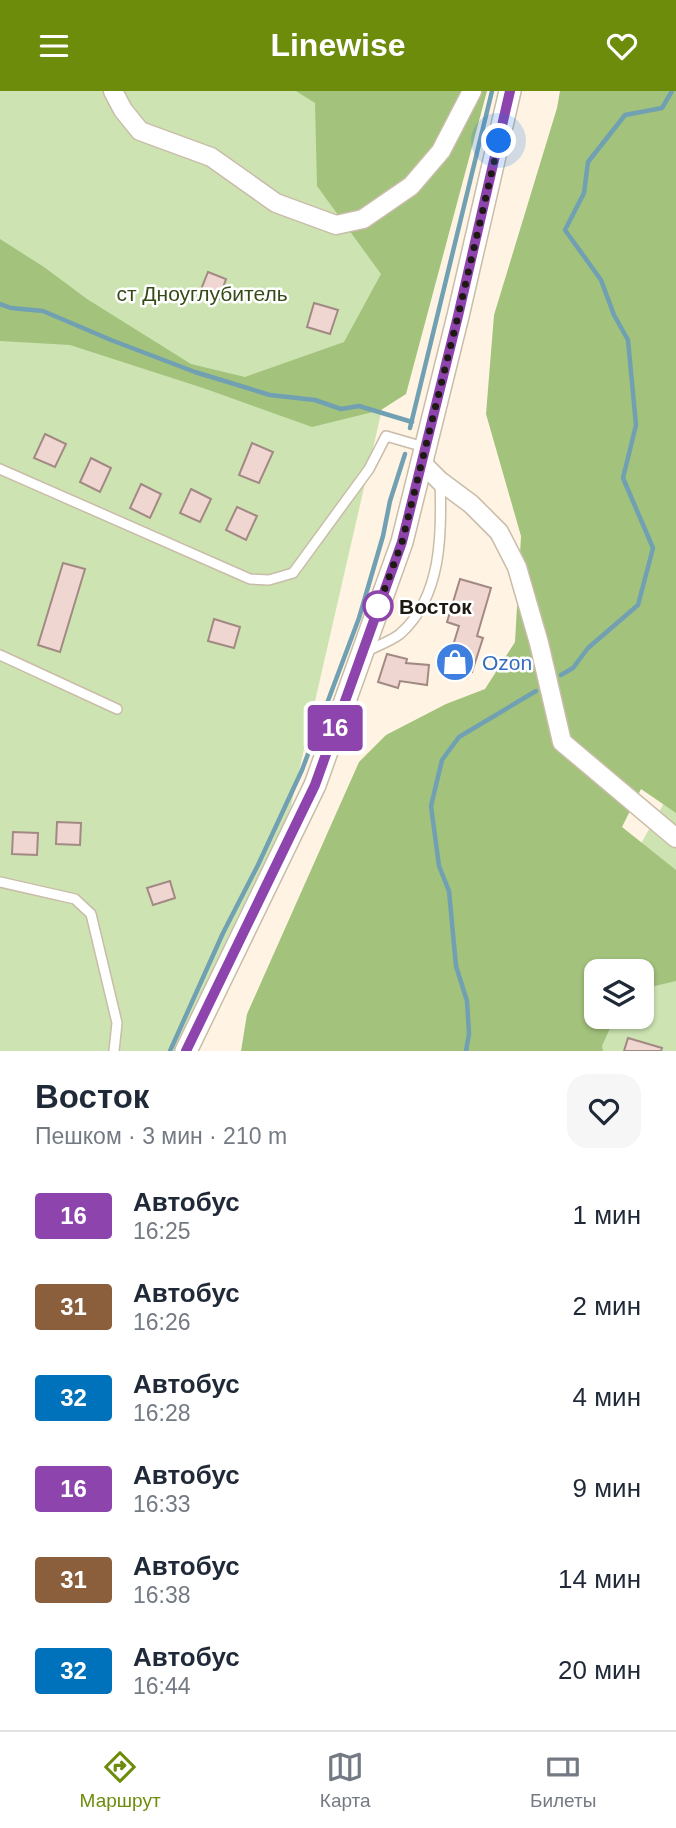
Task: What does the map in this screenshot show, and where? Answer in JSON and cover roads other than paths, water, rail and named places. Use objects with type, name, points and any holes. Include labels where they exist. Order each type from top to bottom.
[{"type":"street","points":[[113,91],[123,110],[141,131],[211,157],[276,203],[336,225],[363,219],[411,186],[441,151],[472,91]]},
{"type":"street","points":[[186,1051],[315,785],[402,542],[510,91]]},
{"type":"street","points":[[424,455],[440,481],[471,504],[499,532],[517,567],[539,643],[562,742],[676,838]]},
{"type":"lane","points":[[0,469],[250,579],[269,580],[293,573],[369,469],[386,436],[424,455]]},
{"type":"lane","points":[[362,653],[400,634],[421,607],[432,584],[442,520],[440,481]]},
{"type":"lane","points":[[0,655],[117,709]]},
{"type":"lane","points":[[0,882],[75,899],[91,915],[117,1023],[114,1051]]},
{"type":"waterway","points":[[410,428],[492,91]]},
{"type":"waterway","points":[[561,675],[573,668],[588,648],[638,605],[653,548],[623,478],[636,425],[628,340],[614,315],[601,280],[565,230],[584,193],[588,162],[625,115],[662,108],[672,91]]},
{"type":"waterway","points":[[0,304],[11,308],[43,311],[195,372],[270,395],[315,400],[341,409],[359,406],[412,422]]},
{"type":"waterway","points":[[170,1051],[223,933],[302,770],[359,618],[405,454]]},
{"type":"waterway","points":[[466,1051],[469,1034],[467,1001],[456,966],[449,891],[439,866],[431,806],[442,760],[459,737],[536,691]]},
{"type":"place","name":"Восток","points":[[378,606]]},
{"type":"place","name":"Ozon","points":[[455,662]]},
{"type":"park label","name":"ст Дноуглубитель","points":[[202,293]]}]
